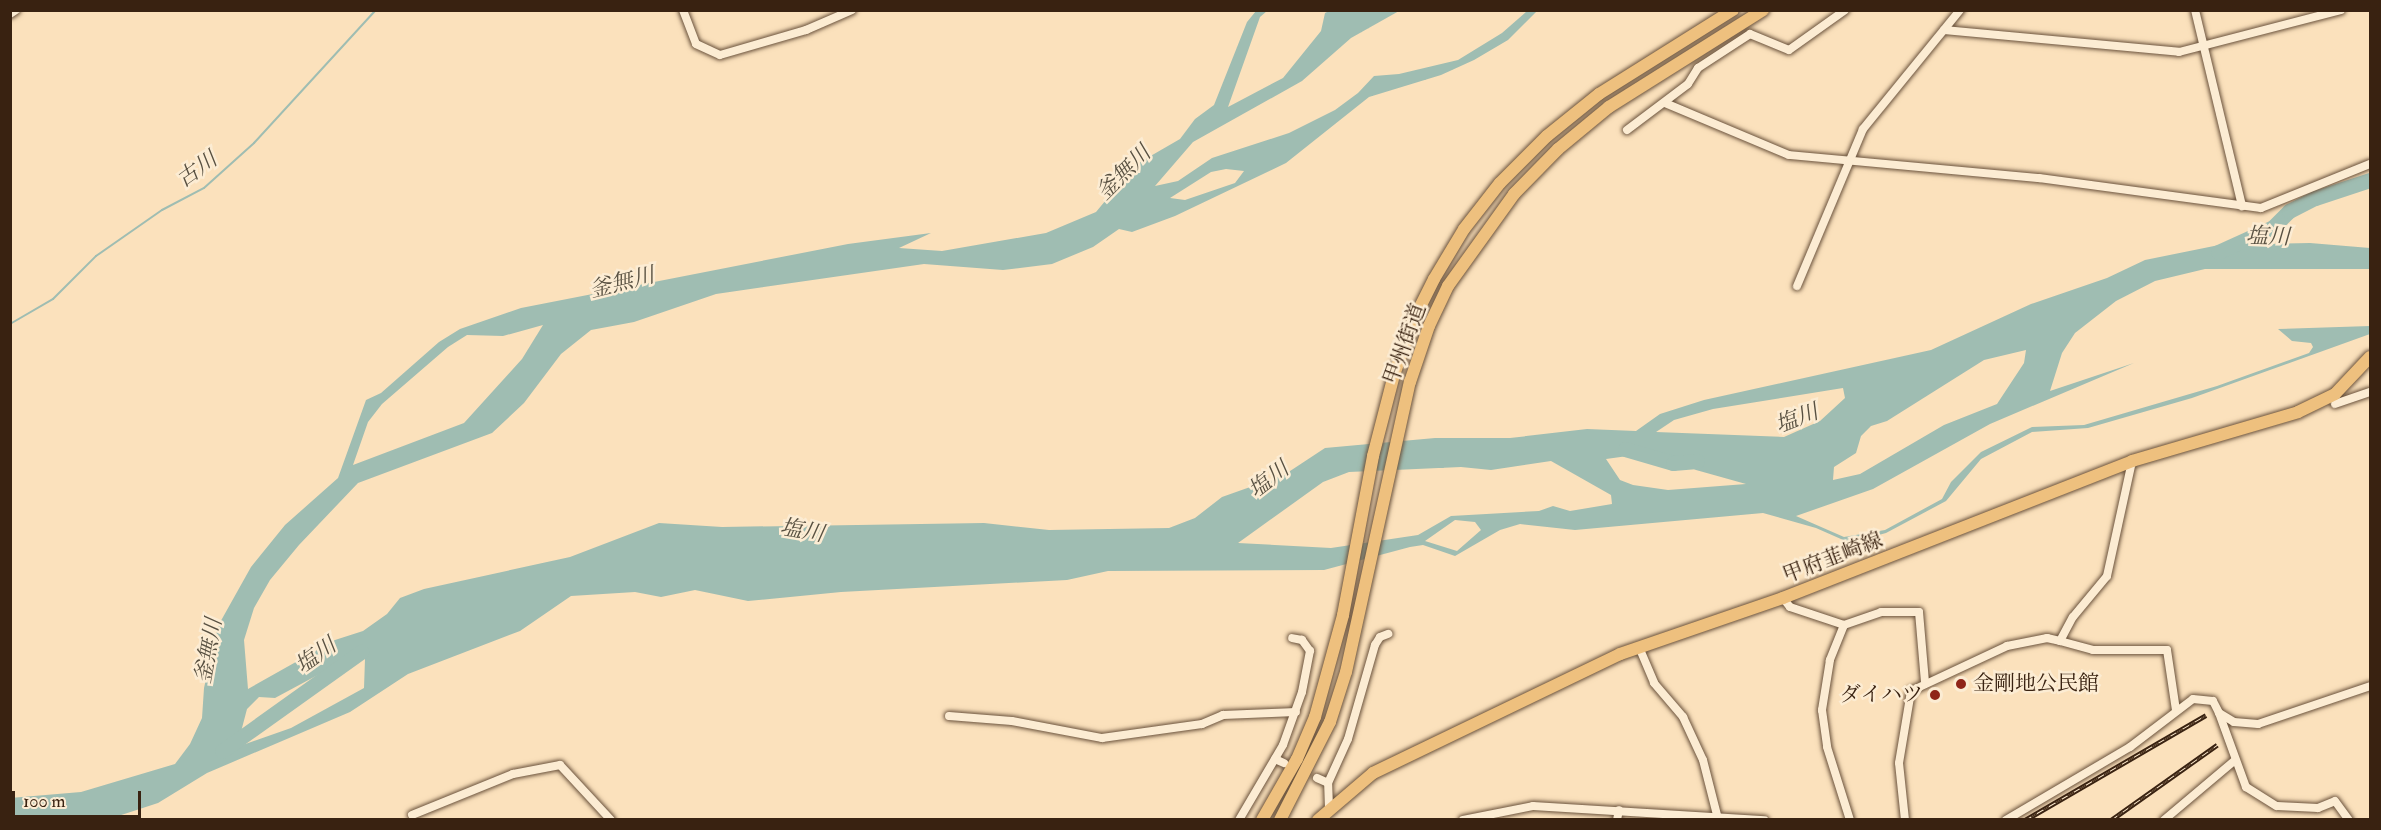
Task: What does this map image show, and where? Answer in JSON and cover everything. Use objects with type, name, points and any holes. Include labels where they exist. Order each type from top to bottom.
[{"type":"main road","name":"甲州街道","points":[[1262,819],[1315,717],[1343,615],[1373,456],[1397,365],[1434,279],[1464,229],[1500,183],[1548,136],[1599,94],[1733,10]]},
{"type":"main road","name":"甲州街道","points":[[1280,819],[1330,722],[1359,616],[1390,460],[1415,364],[1448,286],[1479,238],[1514,194],[1558,149],[1609,107],[1763,10]]},
{"type":"main road","name":"甲府韮崎線","points":[[1318,819],[1373,772],[1639,647],[1783,598],[2132,461],[2335,399],[2370,357]]},
{"type":"street","points":[[10,14],[16,10]]},
{"type":"street","points":[[683,10],[696,44],[720,55],[806,30],[852,10]]},
{"type":"street","points":[[1627,130],[1688,84],[1698,68],[1750,34],[1789,50],[1845,10]]},
{"type":"street","points":[[1797,286],[1849,160],[1874,114],[1960,10]]},
{"type":"street","points":[[2195,10],[2242,206]]},
{"type":"street","points":[[1944,30],[2172,52],[2341,10]]},
{"type":"street","points":[[1714,22],[1728,48]]},
{"type":"street","points":[[1665,103],[1790,155],[2039,178],[2261,208],[2370,164]]},
{"type":"street","points":[[2335,399],[2370,392]]},
{"type":"street","points":[[2060,640],[2073,617],[2108,576],[2132,461]]},
{"type":"street","points":[[1783,598],[1790,607],[1844,624],[1881,612],[1919,612],[1925,682]]},
{"type":"street","points":[[1844,624],[1830,660],[1822,710],[1827,747],[1850,819]]},
{"type":"street","points":[[1329,808],[1328,783],[1355,719],[1375,645],[1380,637],[1388,634]]},
{"type":"street","points":[[1239,819],[1275,759],[1296,712],[1310,651],[1302,640],[1292,638]]},
{"type":"street","points":[[1905,819],[1899,763],[1911,691],[1925,682],[2007,646],[2047,638],[2093,650],[2167,650],[2176,710]]},
{"type":"street","points":[[1639,647],[1654,683],[1683,717],[1703,760],[1716,815]]},
{"type":"street","points":[[2219,713],[2234,722],[2258,724],[2370,686]]},
{"type":"street","points":[[2006,819],[2130,747],[2176,710],[2200,698],[2212,701],[2219,713],[2234,761],[2246,787],[2277,806],[2318,807],[2335,801],[2349,819]]},
{"type":"street","points":[[949,716],[1012,721],[1102,738],[1202,724],[1223,715],[1296,712]]},
{"type":"street","points":[[1275,759],[1284,764]]},
{"type":"street","points":[[2164,819],[2234,761]]},
{"type":"street","points":[[412,815],[513,774],[560,765],[610,819]]},
{"type":"street","points":[[1317,778],[1328,783]]},
{"type":"street","points":[[1463,819],[1533,806],[1765,819]]},
{"type":"street","points":[[1617,819],[1619,810]]},
{"type":"water","points":[[1331,10],[1399,11],[1351,38],[1302,81],[1193,142],[1155,186],[1178,181],[1212,158],[1289,133],[1335,110],[1358,93],[1374,76],[1399,74],[1458,60],[1502,33],[1527,11],[1537,11],[1508,40],[1474,60],[1441,75],[1369,97],[1286,163],[1175,216],[1132,232],[1119,229],[1093,247],[1052,264],[1003,270],[924,264],[716,294],[634,322],[591,330],[561,354],[524,403],[492,433],[358,483],[299,545],[270,580],[254,608],[244,640],[248,689],[335,640],[363,631],[387,614],[400,598],[424,589],[570,557],[659,523],[722,527],[984,523],[1049,530],[1169,528],[1195,518],[1222,497],[1284,475],[1325,448],[1435,438],[1510,438],[1587,429],[1636,431],[1660,414],[1704,400],[1931,350],[2031,304],[2107,278],[2145,260],[2219,245],[2310,243],[2370,248],[2370,269],[2205,269],[2155,281],[2116,301],[2075,333],[2062,353],[2050,391],[2134,363],[1990,424],[1873,489],[1796,516],[1844,537],[1885,530],[1942,499],[1951,482],[1981,452],[2032,427],[2084,425],[2217,386],[2309,353],[2313,347],[2311,343],[2292,341],[2278,329],[2370,326],[2370,334],[2192,398],[2088,428],[2032,432],[1981,459],[1946,501],[1886,533],[1850,543],[1816,528],[1763,513],[1575,530],[1520,524],[1500,530],[1455,556],[1423,545],[1324,570],[1108,571],[1067,580],[841,592],[748,601],[695,590],[661,597],[635,592],[571,596],[520,631],[408,674],[350,712],[207,773],[158,803],[109,819],[11,820],[10,798],[81,792],[175,764],[190,744],[202,718],[204,688],[218,626],[251,567],[285,525],[338,478],[366,400],[381,393],[439,342],[460,329],[521,308],[848,244],[931,233],[899,248],[942,251],[1046,233],[1096,212],[1135,165],[1180,139],[1195,119],[1214,105],[1247,22],[1256,11],[1267,11],[1260,17],[1228,107],[1283,78],[1321,31],[1325,13]],"holes":[[[1226,169],[1244,171],[1235,183],[1185,200],[1170,198],[1211,172]],[[543,325],[522,359],[464,423],[353,465],[368,422],[382,404],[448,347],[467,335],[503,336]],[[2026,350],[2024,363],[1997,404],[1944,425],[1860,474],[1833,480],[1834,467],[1856,453],[1861,436],[1871,426],[1887,421],[1984,360]],[[1843,388],[1845,398],[1820,421],[1784,437],[1656,432],[1674,420],[1713,409]],[[1657,452],[1696,470],[1746,484],[1668,490],[1633,485],[1620,480],[1606,459]],[[1551,461],[1611,495],[1612,504],[1570,511],[1553,506],[1539,511],[1451,516],[1418,535],[1331,548],[1238,543],[1323,482],[1349,472],[1461,467],[1491,470]],[[1455,520],[1475,522],[1481,530],[1457,551],[1425,541]],[[365,659],[364,688],[291,728],[237,747],[247,709],[259,697],[275,698],[340,663]]]},
{"type":"waterway","name":"古川","points":[[10,324],[53,299],[96,256],[162,210],[204,188],[254,143],[376,10]]},
{"type":"waterway","points":[[2218,252],[2273,227],[2289,211],[2315,198],[2370,180]]},
{"type":"waterway","name":"塩川","points":[[1625,449],[1673,463],[1697,461]]},
{"type":"waterway","name":"塩川","points":[[222,751],[361,652]]},
{"type":"railway","points":[[2025,820],[2206,715]]},
{"type":"railway","points":[[2111,820],[2217,745]]},
{"type":"place","name":"金剛地公民館","points":[[1961,684]]},
{"type":"place","name":"ダイハツ","points":[[1935,695]]},
{"type":"water label","name":"釜無川","points":[[1124,173]]},
{"type":"water label","name":"釜無川","points":[[622,283]]},
{"type":"water label","name":"釜無川","points":[[209,651]]}]
